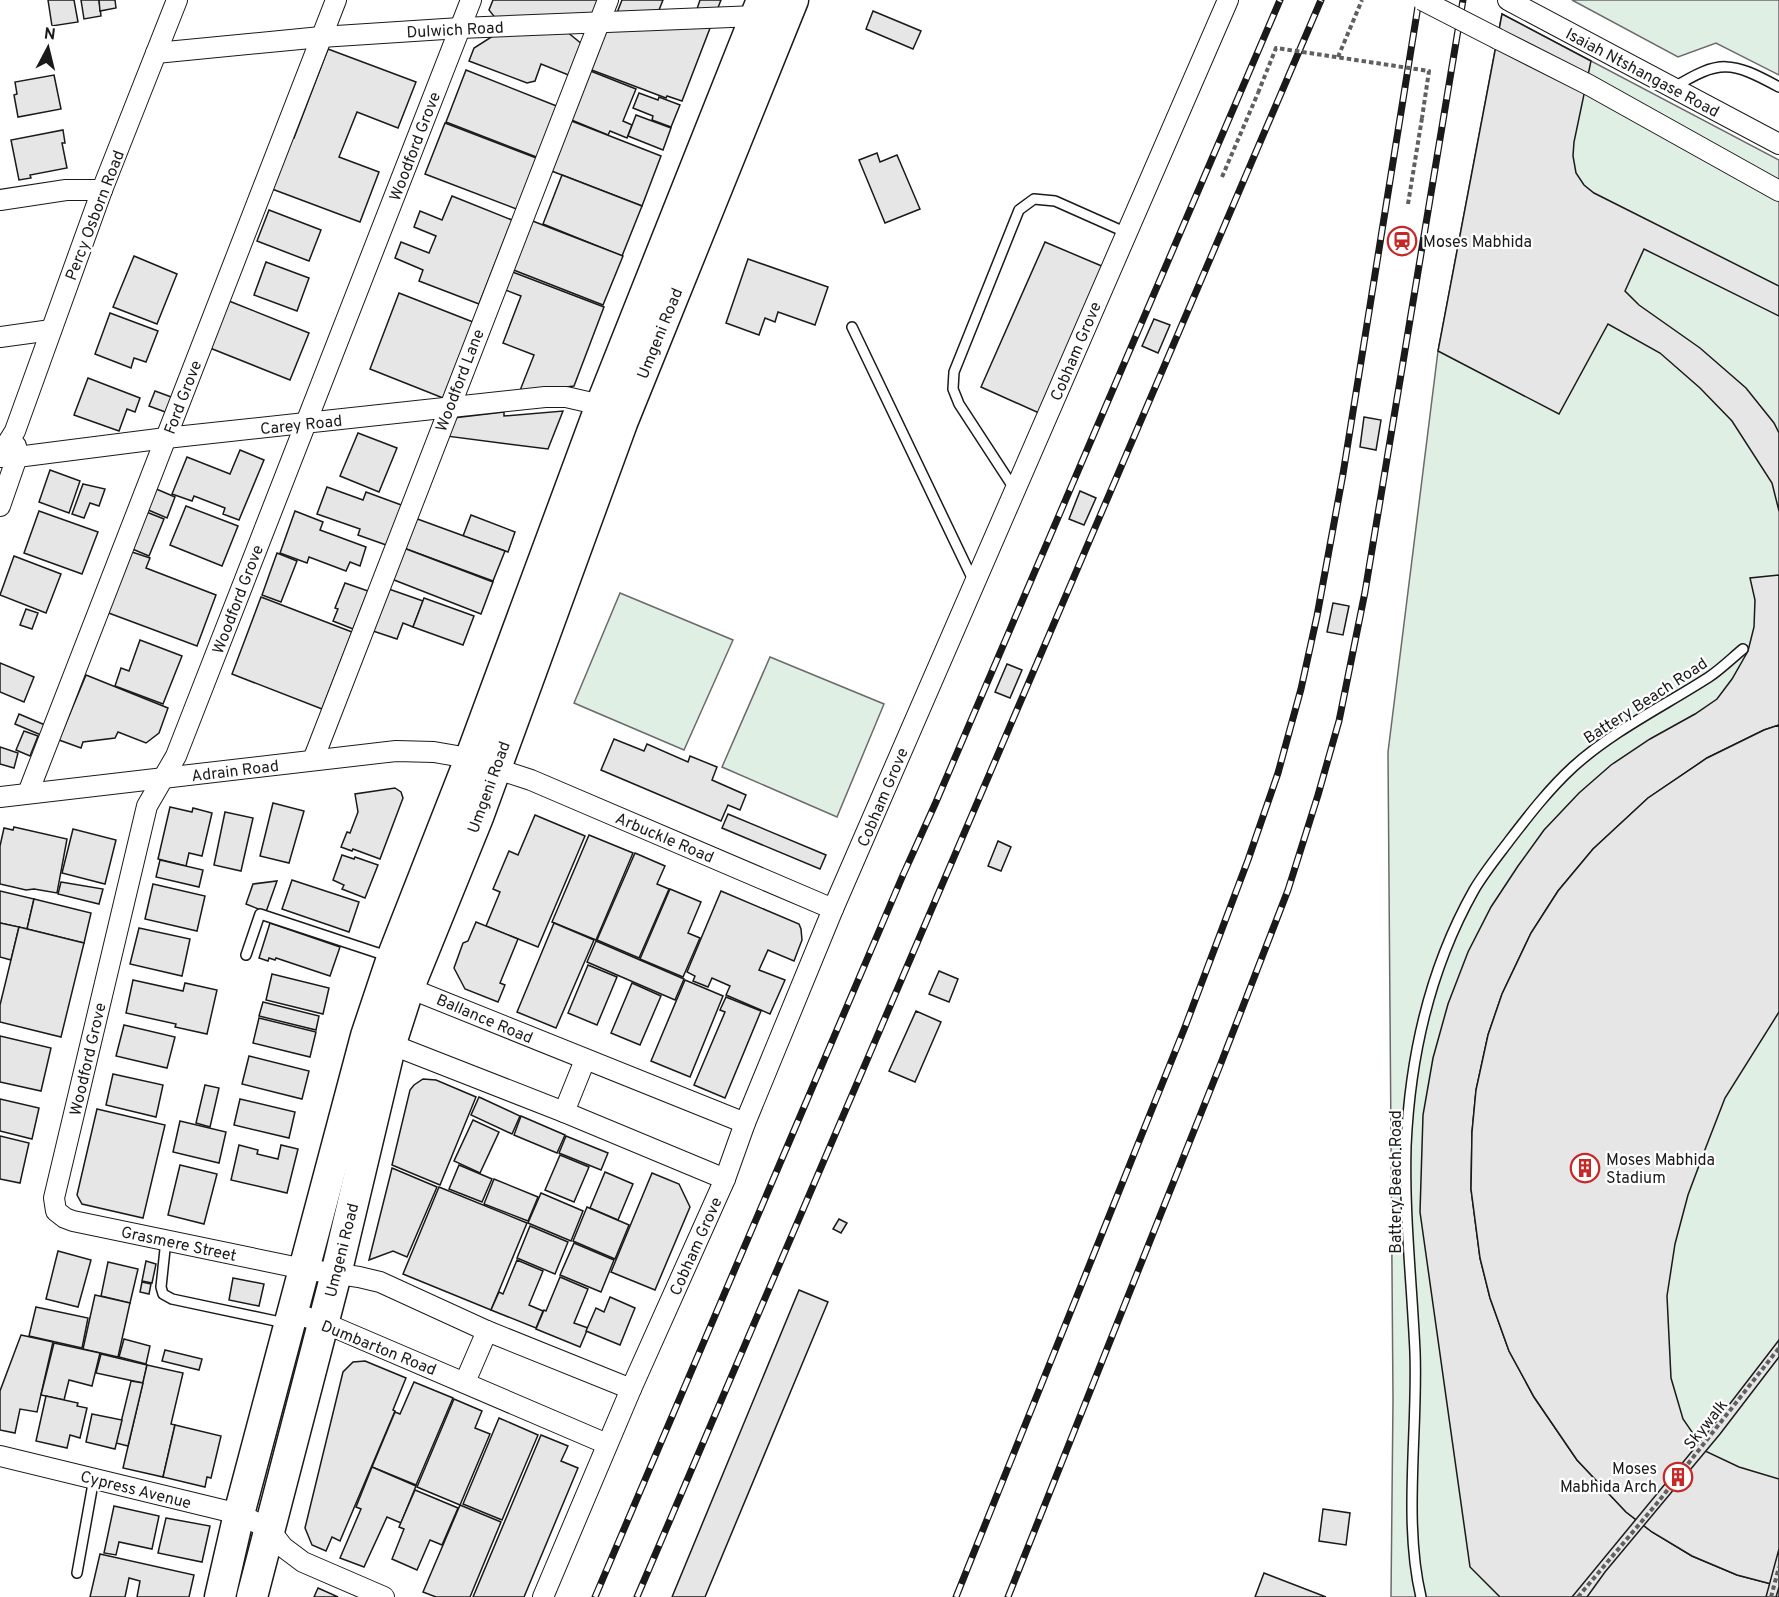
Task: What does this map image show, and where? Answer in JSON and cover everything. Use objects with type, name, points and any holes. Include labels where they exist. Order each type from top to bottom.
[{"type":"main road","name":"Umgeni Road","points":[[252,1597],[336,1274],[379,1040],[395,975],[793,0]]},
{"type":"main road","name":"Umgeni Road","points":[[483,764],[601,405],[759,8]]},
{"type":"main road","name":"Umgeni Road","points":[[220,1597],[239,1514],[304,1269],[379,1040]]},
{"type":"street","name":"Percy Osborn Road","points":[[0,506],[6,456],[102,190],[177,0]]},
{"type":"street","name":"Ford Grove","points":[[27,794],[336,0]]},
{"type":"street","name":"Woodford Grove","points":[[56,1211],[54,1198],[147,806],[177,756],[471,0]]},
{"type":"street","name":"Woodford Lane","points":[[313,760],[448,407],[608,0]]},
{"type":"street","name":"Cobham Grove","points":[[543,1597],[607,1444],[725,1179],[745,1123],[833,909],[1228,0]]},
{"type":"street","points":[[1422,0],[1589,85],[1779,191]]},
{"type":"street","name":"Isaiah Ntshangase Road","points":[[1516,4],[1779,144]]},
{"type":"street","name":"Dulwich Road","points":[[156,53],[321,38],[600,21],[759,8]]},
{"type":"street","points":[[0,200],[66,190],[102,190]]},
{"type":"street","points":[[0,337],[51,330]]},
{"type":"street","name":"Carey Road","points":[[6,456],[566,396],[601,405]]},
{"type":"street","name":"Adrain Road","points":[[2,800],[27,794],[396,751],[435,752],[483,764]]},
{"type":"street","name":"Arbuckle Road","points":[[483,764],[531,780],[833,909]]},
{"type":"street","name":"Ballance Road","points":[[395,975],[585,1059],[745,1123]]},
{"type":"street","points":[[379,1040],[564,1112],[725,1179]]},
{"type":"street","points":[[564,1112],[585,1059]]},
{"type":"street","name":"Grasmere Street","points":[[56,1211],[73,1221],[336,1274]]},
{"type":"street","points":[[336,1274],[380,1282],[487,1331],[631,1389]]},
{"type":"street","name":"Dumbarton Road","points":[[291,1319],[322,1322],[607,1444]]},
{"type":"street","points":[[465,1382],[487,1331]]},
{"type":"street","name":"Cypress Avenue","points":[[0,1456],[239,1514],[268,1529]]},
{"type":"street","points":[[268,1529],[292,1556],[384,1597]]},
{"type":"lane","points":[[1672,88],[1700,72],[1718,66],[1738,67],[1779,87]]},
{"type":"lane","points":[[1015,490],[959,404],[952,389],[954,372],[1019,210],[1034,199],[1055,201],[1127,233]]},
{"type":"lane","points":[[852,327],[975,583]]},
{"type":"lane","name":"Battery Beach Road","points":[[1421,1597],[1415,1574],[1415,1353],[1406,1146],[1411,1079],[1433,981],[1475,889],[1546,795],[1574,766],[1623,729],[1712,675],[1743,649]]},
{"type":"lane","points":[[246,956],[260,914],[395,975]]},
{"type":"lane","points":[[166,1240],[160,1287],[163,1294],[172,1299],[291,1319]]},
{"type":"lane","points":[[77,1573],[94,1478]]},
{"type":"path","points":[[1338,57],[1362,0]]},
{"type":"path","points":[[1222,177],[1276,48],[1429,71],[1408,204]]},
{"type":"path","name":"Skywalk","points":[[1578,1597],[1712,1435],[1779,1348]]},
{"type":"path","points":[[1771,1597],[1779,1567]]},
{"type":"green space","points":[[1572,0],[1779,0],[1779,75],[1716,43],[1678,57]]},
{"type":"green space","points":[[1502,14],[1779,160],[1779,1597],[1391,1597],[1393,1400],[1388,752],[1438,351]]},
{"type":"green space","points":[[620,593],[733,640],[684,750],[574,703]]},
{"type":"green space","points":[[770,657],[884,704],[837,817],[722,767]]},
{"type":"building","points":[[48,0],[74,0],[78,22],[52,26]]},
{"type":"building","points":[[81,0],[99,0],[101,16],[84,19]]},
{"type":"building","points":[[99,0],[115,0],[116,8],[100,11]]},
{"type":"building","points":[[493,0],[601,0],[594,19],[500,24],[489,10]]},
{"type":"building","points":[[622,0],[663,0],[657,15],[615,18]]},
{"type":"building","points":[[700,0],[721,0],[716,13],[696,12]]},
{"type":"building","points":[[873,11],[921,31],[913,49],[866,29]]},
{"type":"building","points":[[1502,14],[1591,61],[1573,156],[1576,173],[1584,185],[1594,193],[1779,286],[1779,316],[1644,249],[1625,291],[1639,305],[1700,348],[1746,388],[1774,423],[1779,433],[1779,511],[1772,483],[1732,421],[1700,388],[1660,353],[1608,324],[1559,414],[1438,351]]},
{"type":"building","points":[[712,23],[682,101],[667,96],[666,98],[589,69],[605,29]]},
{"type":"building","points":[[566,31],[583,45],[571,76],[541,64],[535,81],[527,83],[469,61],[474,48],[496,34]]},
{"type":"building","points":[[328,49],[416,82],[398,128],[357,112],[339,157],[379,172],[360,222],[272,189]]},
{"type":"building","points":[[466,70],[559,107],[539,158],[446,122]]},
{"type":"building","points":[[588,70],[636,89],[623,121],[632,125],[627,138],[610,131],[608,135],[569,119]]},
{"type":"building","points":[[54,75],[61,109],[18,117],[14,95],[17,94],[15,82]]},
{"type":"building","points":[[639,93],[680,105],[671,127],[652,120],[653,116],[633,108]]},
{"type":"building","points":[[636,115],[671,128],[663,150],[628,136]]},
{"type":"building","points":[[569,120],[661,156],[642,206],[549,170]]},
{"type":"building","points":[[445,123],[539,159],[519,210],[425,174]]},
{"type":"building","points":[[63,130],[65,143],[62,143],[67,168],[30,175],[31,178],[19,180],[11,140]]},
{"type":"building","points":[[877,153],[880,162],[897,155],[920,209],[885,223],[859,160]]},
{"type":"building","points":[[562,175],[642,206],[622,256],[543,224]]},
{"type":"building","points":[[452,196],[512,220],[479,304],[419,281],[423,270],[395,258],[401,242],[429,253],[436,236],[414,227],[420,211],[442,220]]},
{"type":"building","points":[[269,210],[321,230],[309,261],[257,241]]},
{"type":"building","points":[[530,220],[623,256],[603,305],[511,269]]},
{"type":"building","points":[[1045,242],[1104,267],[1039,413],[981,387]]},
{"type":"building","points":[[134,256],[177,274],[157,324],[113,307]]},
{"type":"building","points":[[748,259],[828,287],[815,325],[778,312],[775,322],[765,318],[759,335],[726,323]]},
{"type":"building","points":[[266,262],[309,278],[297,311],[254,295]]},
{"type":"building","points":[[510,271],[604,307],[574,386],[519,393],[534,355],[503,343],[521,296],[503,289]]},
{"type":"building","points":[[399,293],[473,322],[443,398],[370,369]]},
{"type":"building","points":[[229,301],[309,333],[290,380],[210,348]]},
{"type":"building","points":[[110,313],[158,331],[146,362],[134,358],[131,368],[95,354]]},
{"type":"building","points":[[1154,319],[1170,325],[1158,353],[1142,346]]},
{"type":"building","points":[[88,378],[140,398],[135,412],[127,409],[119,431],[74,415]]},
{"type":"building","points":[[155,391],[174,398],[168,413],[149,406]]},
{"type":"building","points":[[563,411],[548,449],[446,436],[453,418],[504,412],[504,416]]},
{"type":"building","points":[[1364,417],[1381,420],[1376,450],[1360,447]]},
{"type":"building","points":[[358,433],[397,448],[379,492],[340,476]]},
{"type":"building","points":[[240,450],[264,460],[239,520],[223,514],[225,508],[194,496],[192,501],[172,494],[187,457],[230,474]]},
{"type":"building","points":[[50,470],[80,481],[69,513],[39,502]]},
{"type":"building","points":[[83,484],[105,489],[99,506],[90,503],[84,518],[72,514]]},
{"type":"building","points":[[327,487],[363,500],[366,492],[404,506],[389,546],[358,535],[360,529],[317,514]]},
{"type":"building","points":[[154,488],[175,497],[167,518],[146,509]]},
{"type":"building","points":[[1080,491],[1096,498],[1084,525],[1069,519]]},
{"type":"building","points":[[186,506],[238,526],[222,566],[170,545]]},
{"type":"building","points":[[39,511],[98,532],[82,574],[24,553]]},
{"type":"building","points":[[144,511],[164,519],[149,556],[130,548]]},
{"type":"building","points":[[295,511],[323,522],[320,530],[366,547],[360,566],[350,562],[346,571],[309,557],[307,563],[280,553]]},
{"type":"building","points":[[471,515],[515,532],[508,552],[463,536]]},
{"type":"building","points":[[412,517],[505,551],[493,581],[401,547]]},
{"type":"building","points":[[401,547],[493,582],[481,614],[389,578]]},
{"type":"building","points":[[129,551],[150,558],[146,568],[216,595],[197,646],[106,612]]},
{"type":"building","points":[[277,553],[297,561],[281,602],[262,595]]},
{"type":"building","points":[[14,556],[61,574],[46,613],[0,595]]},
{"type":"building","points":[[1779,575],[1779,725],[1707,758],[1648,798],[1593,849],[1558,891],[1531,933],[1502,994],[1488,1035],[1476,1090],[1472,1132],[1471,1189],[1480,1258],[1490,1298],[1509,1351],[1534,1397],[1577,1460],[1626,1512],[1652,1532],[1692,1556],[1737,1575],[1779,1586],[1779,1597],[1500,1597],[1470,1567],[1420,1212],[1423,1115],[1433,1058],[1448,1004],[1468,952],[1491,907],[1518,866],[1544,830],[1579,793],[1611,765],[1717,699],[1748,651],[1754,627],[1755,600],[1750,578]]},
{"type":"building","points":[[345,583],[368,591],[353,629],[333,621],[338,609],[335,608]]},
{"type":"building","points":[[386,588],[423,601],[413,627],[403,623],[397,639],[370,630]]},
{"type":"building","points":[[261,597],[352,632],[322,709],[232,674]]},
{"type":"building","points":[[424,598],[474,616],[463,645],[413,627]]},
{"type":"building","points":[[1333,603],[1349,606],[1343,635],[1327,632]]},
{"type":"building","points":[[26,609],[38,613],[32,629],[20,625]]},
{"type":"building","points":[[140,640],[182,656],[163,704],[115,686],[121,668],[129,671]]},
{"type":"building","points":[[0,663],[34,677],[24,702],[0,692]]},
{"type":"building","points":[[1007,664],[1022,670],[1010,698],[995,692]]},
{"type":"building","points":[[86,675],[168,708],[159,733],[146,743],[118,732],[115,738],[83,742],[81,748],[59,740]]},
{"type":"building","points":[[19,714],[45,725],[41,735],[15,724]]},
{"type":"building","name":"Moses Mabhida Stadium","points":[[1779,725],[1779,1012],[1725,1098],[1688,1195],[1675,1244],[1667,1296],[1671,1378],[1683,1419],[1705,1451],[1739,1467],[1779,1479],[1779,1586],[1737,1575],[1692,1556],[1652,1532],[1626,1512],[1577,1460],[1534,1397],[1509,1351],[1490,1298],[1480,1258],[1471,1189],[1472,1132],[1476,1090],[1488,1035],[1502,994],[1531,933],[1558,891],[1593,849],[1648,798],[1707,758]]},
{"type":"building","points":[[24,731],[38,736],[30,756],[16,750]]},
{"type":"building","points":[[614,739],[644,751],[647,744],[688,762],[690,756],[717,767],[712,780],[746,795],[740,810],[728,805],[721,821],[601,770]]},
{"type":"building","points":[[0,747],[18,753],[14,768],[0,764]]},
{"type":"building","points":[[395,788],[401,792],[403,798],[380,859],[341,847],[347,832],[350,833],[358,812],[355,794]]},
{"type":"building","points":[[273,803],[304,811],[289,863],[260,856]]},
{"type":"building","points":[[170,807],[192,812],[193,808],[212,813],[202,856],[189,853],[186,866],[158,859]]},
{"type":"building","points":[[225,812],[253,818],[241,871],[214,865]]},
{"type":"building","points":[[728,814],[826,855],[820,869],[722,828]]},
{"type":"building","points":[[535,815],[585,836],[538,947],[486,926],[500,892],[493,889],[509,851],[518,855]]},
{"type":"building","points":[[14,827],[67,839],[57,893],[26,890],[0,884],[0,846],[4,828],[13,830]]},
{"type":"building","points":[[73,829],[116,840],[105,884],[62,873]]},
{"type":"building","points":[[589,835],[633,853],[596,940],[552,922]]},
{"type":"building","points":[[998,841],[1011,847],[1001,871],[988,866]]},
{"type":"building","points":[[635,853],[665,866],[657,884],[669,889],[639,958],[597,940]]},
{"type":"building","points":[[342,855],[378,865],[365,898],[342,889],[344,885],[333,880]]},
{"type":"building","points":[[160,860],[203,870],[199,887],[156,877]]},
{"type":"building","points":[[292,880],[359,902],[349,932],[282,909]]},
{"type":"building","points":[[277,881],[266,912],[246,904],[253,884]]},
{"type":"building","points":[[61,882],[103,889],[99,904],[58,894]]},
{"type":"building","points":[[153,884],[205,896],[197,931],[145,919]]},
{"type":"building","points":[[670,889],[701,902],[688,933],[700,938],[683,977],[640,959]]},
{"type":"building","points":[[0,891],[34,899],[27,929],[0,923]]},
{"type":"building","points":[[721,891],[799,924],[801,929],[802,940],[794,961],[768,950],[759,970],[785,980],[770,1014],[726,995],[730,986],[712,978],[708,987],[693,981],[695,976],[687,972]]},
{"type":"building","points":[[34,899],[91,913],[84,943],[27,929]]},
{"type":"building","points":[[476,922],[518,939],[500,983],[505,985],[498,1002],[465,989],[454,968],[463,943],[468,941]]},
{"type":"building","points":[[0,923],[19,927],[11,960],[0,957]]},
{"type":"building","points":[[270,923],[340,947],[330,976],[276,958],[275,960],[269,958],[268,961],[259,958]]},
{"type":"building","points":[[554,923],[594,940],[556,1028],[517,1012]]},
{"type":"building","points":[[19,927],[84,943],[61,1037],[0,1022],[0,1005]]},
{"type":"building","points":[[139,928],[190,939],[182,976],[130,964]]},
{"type":"building","points":[[596,941],[684,979],[675,1000],[587,962]]},
{"type":"building","points":[[588,965],[617,977],[597,1025],[568,1013]]},
{"type":"building","points":[[939,971],[958,979],[949,1002],[929,994]]},
{"type":"building","points":[[272,974],[329,988],[323,1014],[266,1000]]},
{"type":"building","points":[[133,980],[183,991],[185,983],[217,990],[207,1034],[175,1027],[176,1024],[126,1013]]},
{"type":"building","points":[[685,980],[723,996],[690,1077],[651,1061]]},
{"type":"building","points":[[632,983],[661,996],[640,1045],[611,1033]]},
{"type":"building","points":[[726,997],[761,1011],[725,1098],[694,1085],[725,1012],[720,1010]]},
{"type":"building","points":[[263,1002],[319,1016],[316,1030],[259,1016]]},
{"type":"building","points":[[916,1011],[941,1022],[915,1082],[889,1071]]},
{"type":"building","points":[[259,1018],[316,1032],[310,1057],[253,1043]]},
{"type":"building","points":[[124,1025],[175,1037],[167,1068],[116,1056]]},
{"type":"building","points":[[0,1036],[51,1048],[41,1091],[0,1082]]},
{"type":"building","points":[[249,1056],[309,1071],[302,1099],[242,1084]]},
{"type":"building","points":[[113,1074],[163,1085],[156,1117],[106,1105]]},
{"type":"building","points":[[423,1079],[436,1080],[476,1097],[440,1185],[392,1165],[410,1090]]},
{"type":"building","points":[[205,1085],[219,1088],[210,1127],[196,1123]]},
{"type":"building","points":[[479,1097],[520,1116],[512,1134],[471,1115]]},
{"type":"building","points":[[0,1099],[39,1108],[32,1139],[0,1131]]},
{"type":"building","points":[[240,1099],[295,1112],[289,1138],[234,1125]]},
{"type":"building","points":[[97,1109],[165,1125],[143,1218],[82,1204],[77,1195]]},
{"type":"building","points":[[521,1116],[565,1135],[557,1153],[514,1135]]},
{"type":"building","points":[[473,1120],[499,1132],[480,1173],[454,1161]]},
{"type":"building","points":[[180,1121],[226,1132],[219,1163],[173,1152]]},
{"type":"building","points":[[0,1136],[29,1143],[20,1183],[0,1179]]},
{"type":"building","points":[[566,1136],[608,1153],[601,1170],[559,1153]]},
{"type":"building","points":[[239,1145],[258,1150],[257,1154],[278,1159],[281,1145],[298,1149],[287,1193],[231,1180]]},
{"type":"building","points":[[560,1155],[589,1167],[574,1202],[545,1190]]},
{"type":"building","points":[[180,1165],[217,1174],[204,1224],[168,1215]]},
{"type":"building","points":[[459,1165],[492,1179],[482,1202],[449,1189]]},
{"type":"building","points":[[392,1168],[437,1187],[407,1257],[393,1251],[369,1260]]},
{"type":"building","points":[[605,1172],[633,1184],[618,1220],[590,1208]]},
{"type":"building","points":[[652,1173],[679,1184],[690,1207],[655,1290],[611,1272]]},
{"type":"building","points":[[494,1179],[538,1197],[528,1221],[484,1204]]},
{"type":"building","points":[[439,1187],[527,1223],[491,1310],[403,1274]]},
{"type":"building","points":[[541,1193],[583,1211],[571,1241],[528,1223]]},
{"type":"building","points":[[587,1207],[629,1225],[615,1259],[573,1241]]},
{"type":"building","points":[[839,1219],[847,1223],[841,1233],[833,1229]]},
{"type":"building","points":[[530,1226],[568,1242],[555,1274],[517,1258]]},
{"type":"building","points":[[574,1243],[614,1260],[601,1292],[560,1275]]},
{"type":"building","points":[[58,1251],[91,1260],[78,1307],[46,1299]]},
{"type":"building","points":[[517,1260],[543,1271],[529,1305],[543,1311],[536,1328],[491,1310],[499,1292],[503,1294]]},
{"type":"building","points":[[146,1261],[156,1264],[152,1283],[142,1281]]},
{"type":"building","points":[[108,1262],[138,1269],[130,1303],[101,1296]]},
{"type":"building","points":[[560,1277],[588,1289],[574,1323],[588,1328],[580,1347],[536,1329]]},
{"type":"building","points":[[233,1278],[264,1284],[259,1306],[229,1300]]},
{"type":"building","points":[[142,1282],[151,1284],[149,1294],[140,1292]]},
{"type":"building","points":[[799,1290],[828,1302],[705,1597],[672,1597]]},
{"type":"building","points":[[95,1295],[130,1303],[118,1357],[83,1349]]},
{"type":"building","points":[[610,1297],[635,1308],[620,1345],[586,1331],[596,1308],[604,1312]]},
{"type":"building","points":[[36,1307],[88,1318],[82,1348],[29,1336]]},
{"type":"building","points":[[21,1335],[53,1342],[37,1412],[20,1409],[15,1433],[0,1430],[0,1391]]},
{"type":"building","points":[[124,1339],[150,1346],[146,1364],[119,1357]]},
{"type":"building","name":"Moses Mabhida Arch","points":[[1779,1340],[1779,1357],[1720,1434],[1605,1572],[1587,1597],[1572,1597],[1712,1427]]},
{"type":"building","points":[[54,1343],[100,1353],[92,1386],[69,1380],[64,1400],[41,1395]]},
{"type":"building","points":[[165,1350],[202,1359],[199,1370],[162,1361]]},
{"type":"building","points":[[101,1354],[147,1365],[143,1383],[96,1373]]},
{"type":"building","points":[[365,1361],[406,1378],[393,1410],[395,1411],[340,1541],[332,1537],[326,1551],[312,1545],[305,1528],[343,1372],[353,1362]]},
{"type":"building","points":[[147,1365],[183,1373],[171,1424],[175,1425],[163,1477],[123,1468]]},
{"type":"building","points":[[131,1381],[143,1383],[128,1446],[116,1443]]},
{"type":"building","points":[[414,1382],[453,1398],[416,1485],[372,1467],[395,1412],[400,1414]]},
{"type":"building","points":[[46,1396],[78,1403],[77,1406],[87,1408],[80,1438],[70,1435],[67,1448],[36,1441]]},
{"type":"building","points":[[454,1399],[482,1411],[475,1428],[490,1434],[460,1505],[417,1487]]},
{"type":"building","points":[[92,1414],[122,1420],[115,1449],[86,1442]]},
{"type":"building","points":[[499,1418],[538,1435],[502,1520],[463,1504]]},
{"type":"building","points":[[175,1425],[221,1436],[211,1478],[207,1477],[205,1487],[163,1477]]},
{"type":"building","points":[[541,1435],[568,1446],[561,1461],[578,1468],[524,1597],[473,1597]]},
{"type":"building","points":[[372,1467],[416,1486],[401,1523],[387,1517],[364,1567],[340,1558],[361,1509],[356,1507]]},
{"type":"building","points":[[415,1490],[458,1508],[442,1545],[430,1540],[417,1570],[392,1559],[404,1529],[399,1527]]},
{"type":"building","points":[[460,1505],[501,1522],[470,1597],[436,1597],[423,1592]]},
{"type":"building","points":[[114,1506],[159,1516],[152,1549],[119,1542],[116,1555],[104,1553]]},
{"type":"building","points":[[1323,1509],[1350,1513],[1346,1545],[1319,1541]]},
{"type":"building","points":[[166,1518],[210,1526],[202,1562],[158,1553]]},
{"type":"building","points":[[1779,1549],[1779,1587],[1776,1597],[1766,1597]]},
{"type":"building","points":[[100,1554],[194,1575],[189,1597],[137,1597],[140,1581],[129,1578],[125,1597],[90,1597]]},
{"type":"building","points":[[1264,1573],[1326,1597],[1255,1597]]},
{"type":"building","points":[[318,1588],[338,1597],[314,1597]]},
{"type":"railway","points":[[595,1597],[1280,0]]},
{"type":"railway","points":[[637,1597],[1321,0]]},
{"type":"railway","points":[[956,1597],[1185,1027],[1278,773],[1301,689],[1317,616],[1343,474],[1419,0]]},
{"type":"railway","points":[[1008,1597],[1288,890],[1318,795],[1339,721],[1365,592],[1463,0]]},
{"type":"place","name":"Moses Mabhida","points":[[1402,241]]},
{"type":"place","name":"Moses Mabhida Stadium","points":[[1585,1168]]},
{"type":"place","name":"Moses Mabhida Arch","points":[[1678,1477]]}]
